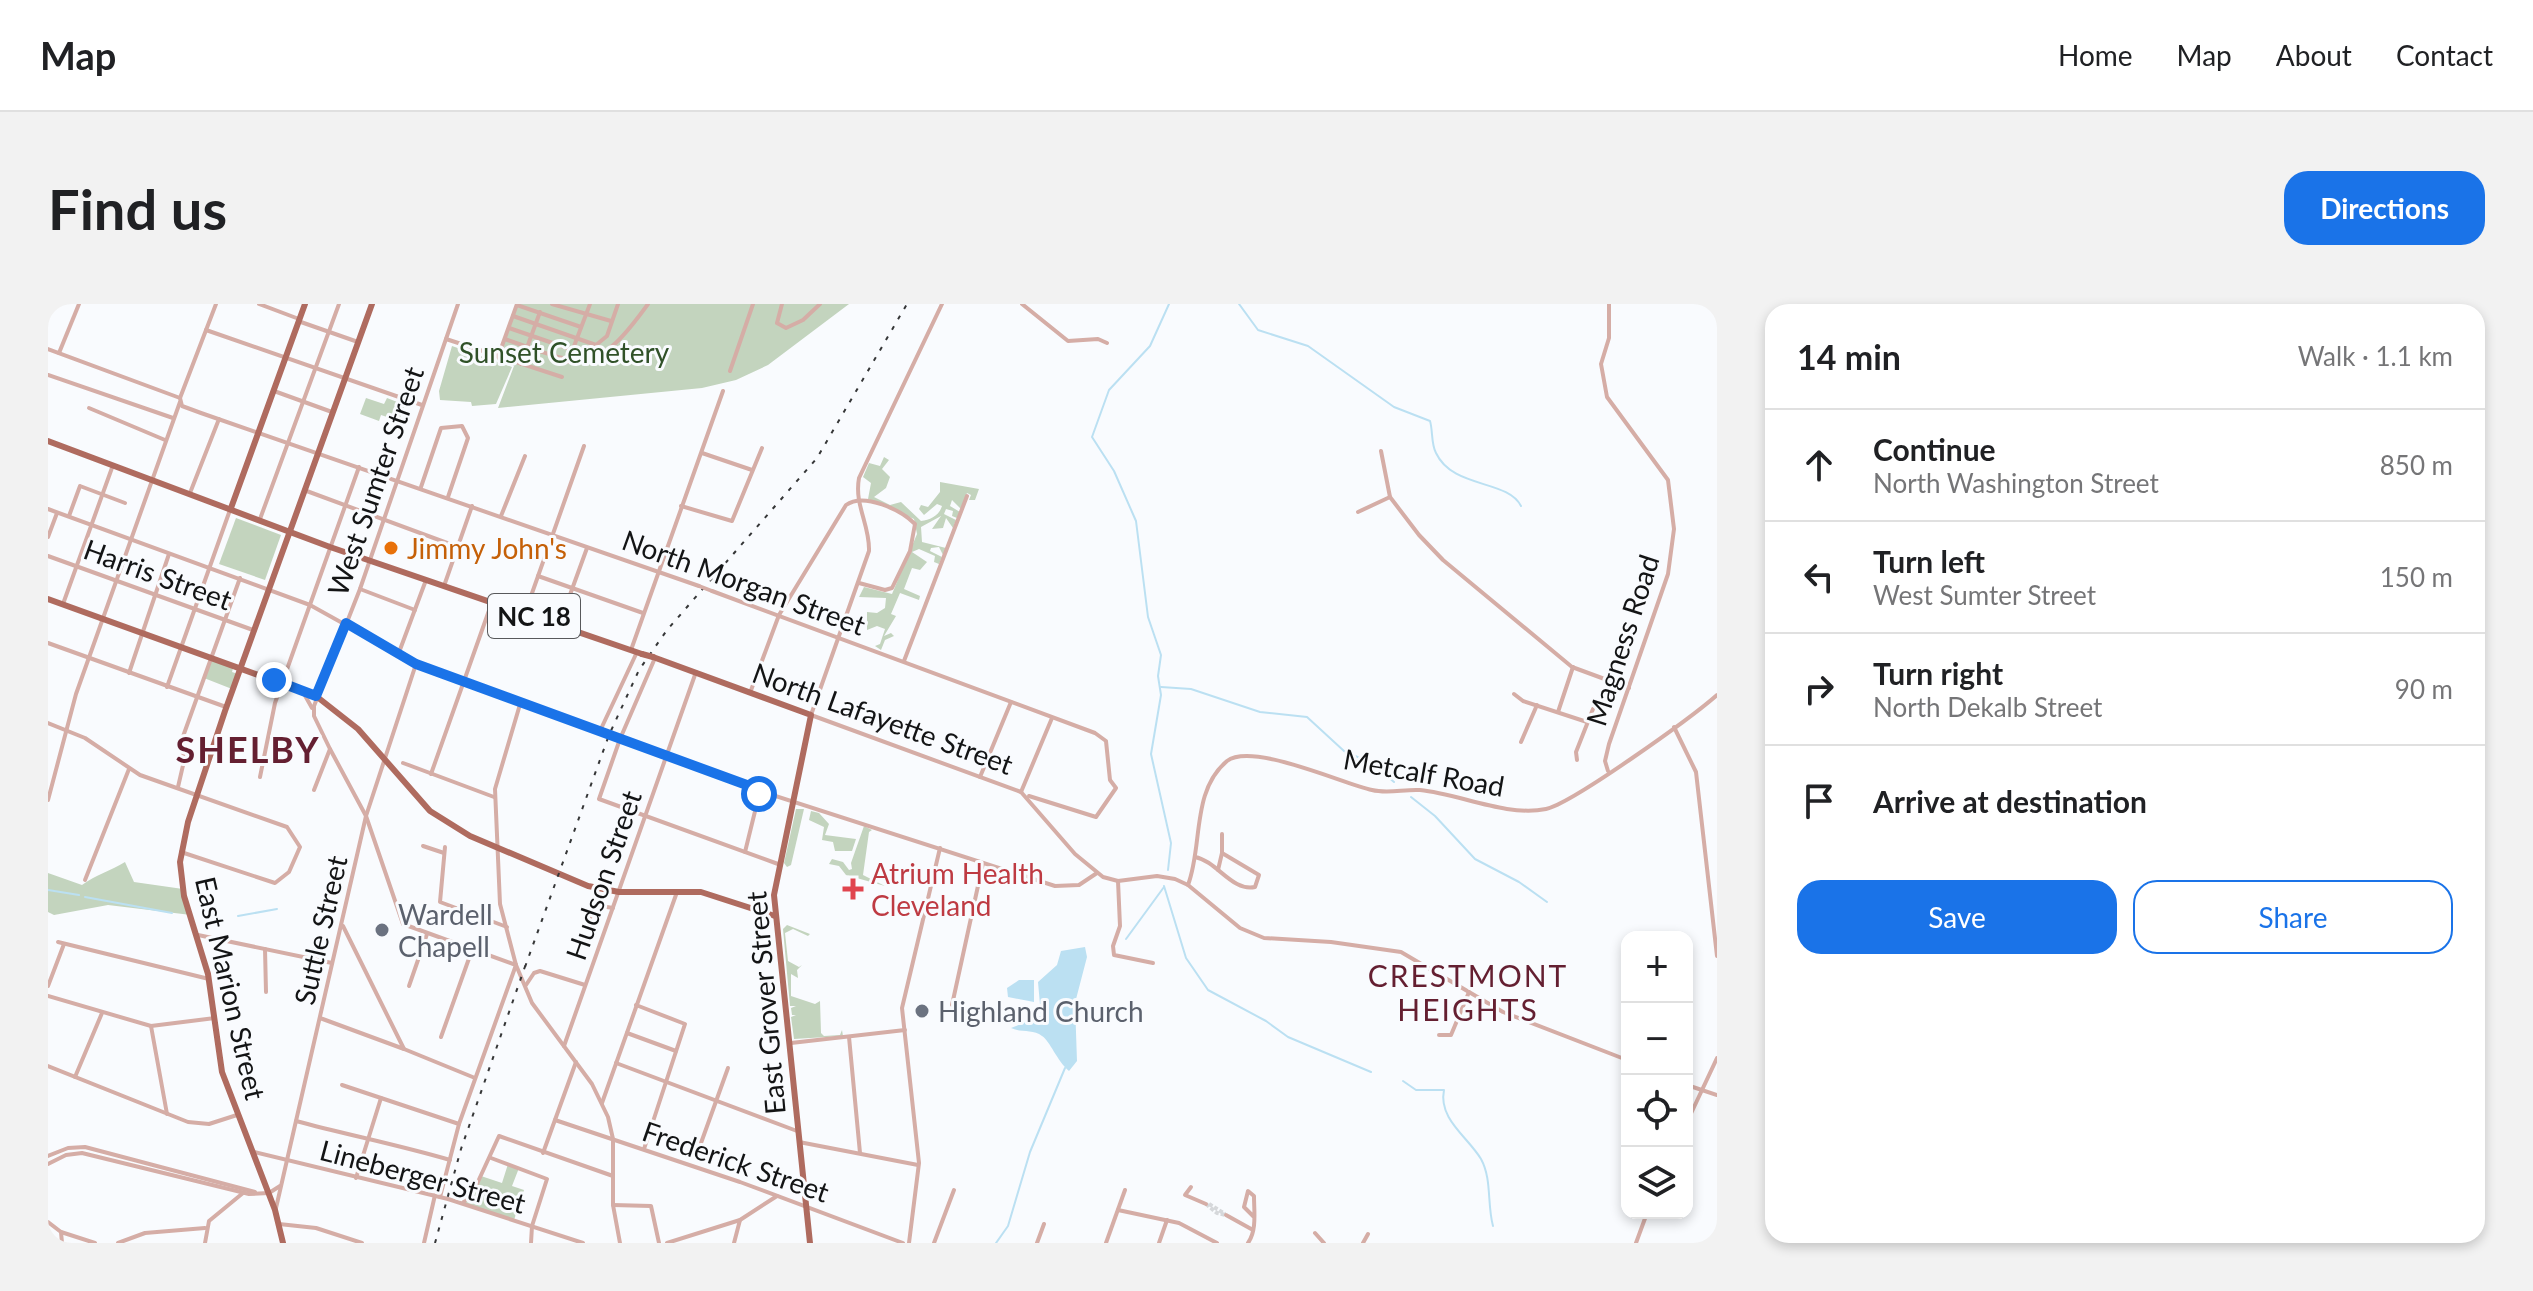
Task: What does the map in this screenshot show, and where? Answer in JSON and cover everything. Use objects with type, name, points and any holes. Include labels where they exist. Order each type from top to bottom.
[{"type":"main road","points":[[231,508],[305,304]]},
{"type":"main road","name":"East Marion Street","points":[[283,1243],[269,1193],[222,1072],[209,979],[182,885],[181,852],[226,707],[372,304]]},
{"type":"main road","name":"NC 18","points":[[48,441],[260,519]]},
{"type":"main road","name":"North Lafayette Street","points":[[260,519],[330,547],[696,672],[811,715]]},
{"type":"main road","points":[[48,599],[316,696],[353,724],[436,815],[457,830],[497,848],[580,883],[619,892],[716,895],[775,916]]},
{"type":"main road","name":"East Grover Street","points":[[810,1243],[775,916],[778,864],[811,715]]},
{"type":"street","points":[[59,353],[79,304]]},
{"type":"street","points":[[48,800],[66,729],[102,619],[216,304]]},
{"type":"street","points":[[259,304],[358,342]]},
{"type":"street","points":[[260,519],[339,304]]},
{"type":"street","name":"West Sumter Street","points":[[314,716],[316,696],[360,589],[458,304]]},
{"type":"street","points":[[498,357],[517,304],[581,327]]},
{"type":"street","points":[[552,304],[585,316],[612,321]]},
{"type":"street","points":[[568,362],[590,304]]},
{"type":"street","points":[[513,316],[598,344],[607,336],[618,304]]},
{"type":"street","points":[[505,339],[568,362],[585,361],[609,352],[648,304]]},
{"type":"street","points":[[730,371],[753,304]]},
{"type":"street","points":[[782,304],[777,323],[786,328],[803,320],[820,304]]},
{"type":"street","points":[[811,715],[870,547],[858,499],[859,478],[942,304]]},
{"type":"street","points":[[1022,304],[1068,341],[1098,339],[1107,343]]},
{"type":"street","name":"Magness Road","points":[[1608,771],[1607,752],[1670,567],[1674,515],[1664,473],[1618,417],[1607,397],[1601,364],[1609,338],[1609,304]]},
{"type":"street","points":[[521,364],[540,312]]},
{"type":"street","points":[[509,328],[573,350]]},
{"type":"street","points":[[206,330],[423,405]]},
{"type":"street","points":[[446,339],[562,377]]},
{"type":"street","name":"North Morgan Street","points":[[48,349],[181,400],[182,406],[658,571],[904,661],[1106,741],[1110,780],[1116,788],[1093,818],[1024,794]]},
{"type":"street","points":[[48,375],[173,418]]},
{"type":"street","points":[[274,391],[333,412]]},
{"type":"street","points":[[600,731],[637,652],[643,613],[723,391]]},
{"type":"street","points":[[89,408],[165,440]]},
{"type":"street","points":[[190,493],[219,419]]},
{"type":"street","points":[[421,487],[441,428],[461,425],[466,428],[468,436],[448,497]]},
{"type":"street","points":[[525,613],[584,446]]},
{"type":"street","points":[[681,506],[729,523],[762,448]]},
{"type":"street","points":[[1381,451],[1390,497],[1443,560],[1573,667],[1629,686]]},
{"type":"street","points":[[702,453],[752,470]]},
{"type":"street","points":[[501,516],[525,456]]},
{"type":"street","points":[[63,604],[113,465]]},
{"type":"street","points":[[260,777],[270,721],[282,683],[360,466]]},
{"type":"street","points":[[69,516],[80,486],[125,503]]},
{"type":"street","points":[[304,490],[458,547]]},
{"type":"street","points":[[904,661],[967,496]]},
{"type":"street","points":[[1358,512],[1390,497]]},
{"type":"street","points":[[750,693],[779,615],[846,505],[858,499],[914,521],[910,551],[892,588],[885,590],[859,583]]},
{"type":"street","points":[[444,586],[472,506]]},
{"type":"street","points":[[167,687],[231,508]]},
{"type":"street","points":[[48,509],[310,605],[416,664],[760,791],[1064,888],[1086,883],[1097,873]]},
{"type":"street","points":[[48,537],[57,512]]},
{"type":"street","points":[[559,625],[587,547]]},
{"type":"street","points":[[129,673],[169,554]]},
{"type":"street","name":"Harris Street","points":[[48,556],[253,630]]},
{"type":"street","points":[[538,576],[643,613]]},
{"type":"street","points":[[178,787],[184,761],[181,742],[240,578]]},
{"type":"street","points":[[398,655],[426,580]]},
{"type":"street","points":[[360,589],[415,610]]},
{"type":"street","points":[[431,774],[492,602]]},
{"type":"street","points":[[48,643],[226,707]]},
{"type":"street","points":[[654,658],[599,799],[778,864]]},
{"type":"street","name":"Suttle Street","points":[[275,1210],[366,816],[416,664]]},
{"type":"street","points":[[1558,712],[1573,667]]},
{"type":"street","name":"Hudson Street","points":[[564,1046],[696,672]]},
{"type":"street","points":[[301,690],[366,816],[403,924],[516,965]]},
{"type":"street","points":[[1514,694],[1587,722]]},
{"type":"street","name":"Metcalf Road","points":[[1188,885],[1204,795],[1219,769],[1236,756],[1261,756],[1371,790],[1429,791],[1530,810],[1558,805],[1717,695]]},
{"type":"street","points":[[521,701],[500,763],[494,797],[497,886],[516,965],[532,1003],[602,1103],[613,1139],[613,1205],[620,1243]]},
{"type":"street","points":[[980,777],[1011,702]]},
{"type":"street","points":[[1521,742],[1537,705]]},
{"type":"street","points":[[1577,760],[1576,752],[1593,709]]},
{"type":"street","name":"North Lafayette Street","points":[[811,715],[1024,794],[1075,854],[1097,873],[1118,881],[1162,876],[1188,885],[1231,922],[1256,936],[1401,952],[1503,1012],[1621,1058]]},
{"type":"street","points":[[1024,794],[1052,718]]},
{"type":"street","points":[[48,723],[66,729],[129,769],[287,827],[295,834],[300,852],[289,872],[275,883],[181,852]]},
{"type":"street","points":[[1674,727],[1696,772],[1717,956]]},
{"type":"street","points":[[314,790],[330,749]]},
{"type":"street","points":[[403,763],[494,797]]},
{"type":"street","points":[[85,880],[129,769]]},
{"type":"street","points":[[745,852],[760,791]]},
{"type":"street","points":[[1218,870],[1222,834]]},
{"type":"street","points":[[423,846],[444,850],[440,902],[507,927]]},
{"type":"street","points":[[906,1243],[919,1165],[903,1000],[940,848]]},
{"type":"street","points":[[1195,857],[1209,861],[1250,889],[1256,886],[1259,877],[1222,853]]},
{"type":"street","points":[[952,1005],[983,863]]},
{"type":"street","points":[[1118,881],[1120,926],[1113,946],[1114,955],[1153,963]]},
{"type":"street","points":[[602,1103],[677,892]]},
{"type":"street","points":[[590,918],[595,905],[613,908]]},
{"type":"street","points":[[342,924],[404,1049]]},
{"type":"street","points":[[409,986],[427,934]]},
{"type":"street","points":[[198,935],[333,963]]},
{"type":"street","points":[[58,942],[209,979]]},
{"type":"street","points":[[48,986],[64,944]]},
{"type":"street","points":[[265,949],[266,992]]},
{"type":"street","points":[[441,1037],[472,950]]},
{"type":"street","points":[[424,1243],[459,1124],[516,965]]},
{"type":"street","points":[[526,985],[534,973],[540,971],[585,985]]},
{"type":"street","points":[[1439,1035],[1451,1035],[1469,992]]},
{"type":"street","points":[[48,996],[151,1026],[215,1018]]},
{"type":"street","points":[[636,1005],[685,1022],[644,1149]]},
{"type":"street","points":[[75,1077],[102,1013]]},
{"type":"street","points":[[320,1018],[475,1078]]},
{"type":"street","points":[[151,1026],[167,1114]]},
{"type":"street","points":[[788,1044],[905,1030]]},
{"type":"street","points":[[627,1033],[676,1051]]},
{"type":"street","points":[[849,1037],[860,1153]]},
{"type":"street","points":[[1693,1111],[1717,1058]]},
{"type":"street","points":[[543,1153],[576,1062]]},
{"type":"street","points":[[616,1063],[798,1131]]},
{"type":"street","points":[[48,1066],[167,1114],[203,1124],[238,1115]]},
{"type":"street","points":[[701,1143],[728,1068]]},
{"type":"street","points":[[342,1085],[459,1124]]},
{"type":"street","points":[[1693,1088],[1717,1095]]},
{"type":"street","points":[[356,1178],[381,1098]]},
{"type":"street","name":"Frederick Street","points":[[555,1120],[906,1243]]},
{"type":"street","points":[[296,1121],[450,1160]]},
{"type":"street","points":[[463,1203],[491,1158],[499,1136],[613,1176]]},
{"type":"street","points":[[799,1142],[919,1165]]},
{"type":"street","name":"Lineberger Street","points":[[252,1151],[438,1196],[583,1243]]},
{"type":"street","points":[[49,1160],[76,1153],[109,1156],[255,1192]]},
{"type":"street","points":[[491,1158],[547,1179],[532,1226],[531,1243]]},
{"type":"street","points":[[178,1173],[243,1193],[269,1193],[281,1184]]},
{"type":"street","points":[[934,1243],[954,1190]]},
{"type":"street","points":[[1106,1243],[1125,1190]]},
{"type":"street","points":[[1248,1243],[1253,1230],[1254,1215],[1254,1195],[1247,1191],[1244,1207],[1254,1215]]},
{"type":"street","points":[[205,1243],[205,1228],[220,1209],[243,1193]]},
{"type":"street","points":[[667,1243],[740,1220],[777,1196]]},
{"type":"street","points":[[1193,1197],[1206,1204]]},
{"type":"street","points":[[613,1205],[651,1206],[659,1243]]},
{"type":"street","points":[[1118,1210],[1183,1224],[1217,1243]]},
{"type":"street","points":[[1226,1215],[1253,1230]]},
{"type":"street","points":[[1636,1243],[1645,1219]]},
{"type":"street","points":[[734,1243],[740,1220]]},
{"type":"street","points":[[1159,1243],[1167,1220]]},
{"type":"street","points":[[48,1222],[61,1232],[95,1243]]},
{"type":"street","points":[[279,1224],[316,1228],[362,1243]]},
{"type":"street","points":[[1037,1243],[1044,1224]]},
{"type":"street","points":[[118,1243],[145,1233],[205,1228]]},
{"type":"street","points":[[61,1232],[62,1243]]},
{"type":"street","points":[[1315,1233],[1324,1243]]},
{"type":"street","points":[[1363,1243],[1368,1234]]},
{"type":"green space","name":"Sunset Cemetery","points":[[517,304],[849,304],[768,365],[736,380],[702,388],[498,408],[514,366],[497,360]]},
{"type":"green space","points":[[452,346],[512,367],[496,404],[472,406],[471,402],[440,400],[439,391]]},
{"type":"green space","points":[[366,398],[384,404],[387,398],[405,405],[399,421],[381,415],[379,421],[360,414]]},
{"type":"green space","points":[[884,457],[889,460],[882,469],[890,477],[886,488],[874,497],[890,505],[901,502],[921,521],[934,517],[941,509],[942,506],[937,504],[924,515],[919,509],[921,505],[928,507],[940,492],[940,482],[979,489],[975,500],[969,500],[971,495],[967,493],[961,509],[952,500],[950,506],[960,512],[957,518],[952,516],[953,511],[946,509],[944,514],[956,520],[953,528],[946,518],[943,528],[932,529],[941,516],[921,527],[922,542],[946,548],[943,555],[939,547],[931,548],[930,551],[942,557],[939,564],[934,562],[935,556],[919,549],[912,552],[927,562],[920,570],[912,568],[904,589],[920,596],[919,600],[900,593],[891,614],[896,616],[884,636],[891,633],[894,636],[885,640],[881,650],[875,646],[880,644],[885,629],[877,626],[867,630],[867,612],[877,613],[885,608],[886,598],[859,597],[864,587],[892,594],[917,534],[914,519],[868,499],[871,483],[863,477],[869,463],[880,466]]},
{"type":"green space","points":[[236,518],[281,535],[265,580],[219,564]]},
{"type":"green space","points":[[211,657],[234,665],[232,672],[238,674],[232,689],[204,678]]},
{"type":"green space","points":[[796,809],[804,809],[791,865],[787,867],[784,863]]},
{"type":"green space","points":[[811,811],[819,813],[829,824],[825,835],[856,839],[852,851],[835,851],[833,842],[822,840],[824,827],[809,820]]},
{"type":"green space","points":[[864,826],[872,830],[869,832],[863,875],[885,886],[846,875],[839,866],[829,864],[832,859],[852,869],[851,863]]},
{"type":"green space","points":[[125,862],[134,882],[183,889],[191,915],[108,905],[54,915],[48,912],[48,873],[82,885]]},
{"type":"green space","points":[[787,925],[810,934],[808,936],[793,929],[785,933],[788,961],[799,967],[802,965],[797,970],[798,978],[791,974],[791,996],[815,1004],[820,1001],[821,1033],[824,1036],[840,1035],[842,1030],[843,1036],[794,1039],[791,1017],[796,1015],[792,1015],[791,1008],[796,1006],[790,1006],[783,929]]},
{"type":"green space","points":[[508,1164],[519,1168],[512,1186],[524,1190],[514,1220],[463,1203],[481,1176],[502,1183]]},
{"type":"water","points":[[1085,947],[1087,957],[1075,1003],[1077,1061],[1069,1071],[1042,1036],[1011,1028],[1041,1016],[1038,982],[1057,965],[1061,951]]},
{"type":"water","points":[[1019,980],[1034,980],[1034,1002],[1008,997],[1007,988]]},
{"type":"waterway","points":[[1168,870],[1171,843],[1151,754],[1161,695],[1158,676],[1161,655],[1148,617],[1136,521],[1114,471],[1092,437],[1109,390],[1150,346],[1169,304]]},
{"type":"waterway","points":[[1239,304],[1258,330],[1308,346],[1394,407],[1430,421],[1434,449],[1444,465],[1454,473],[1504,491],[1521,506]]},
{"type":"waterway","points":[[1161,687],[1191,689],[1260,712],[1307,717],[1344,751],[1373,764],[1394,782]]},
{"type":"waterway","points":[[1411,797],[1435,816],[1475,859],[1519,882],[1547,902]]},
{"type":"waterway","points":[[1164,886],[1186,958],[1208,990],[1266,1021],[1288,1037],[1371,1072]]},
{"type":"waterway","points":[[1126,939],[1164,887]]},
{"type":"waterway","points":[[48,890],[79,895]]},
{"type":"waterway","points":[[85,897],[172,913]]},
{"type":"waterway","points":[[238,916],[277,909]]},
{"type":"waterway","points":[[996,1243],[1008,1226],[1030,1152],[1065,1068]]},
{"type":"waterway","points":[[1403,1081],[1416,1090],[1444,1090],[1445,1110],[1484,1167],[1493,1226]]},
{"type":"tunnel","points":[[1206,1204],[1217,1213],[1226,1215]]},
{"type":"tunnel","points":[[1209,1204],[1225,1214]]},
{"type":"railway","points":[[525,967],[609,735],[639,670],[667,630],[817,458],[907,304]]},
{"type":"railway","points":[[435,1243],[461,1149],[528,958]]},
{"type":"place","name":"Jimmy John's","points":[[391,548]]},
{"type":"place","name":"Atrium Health Cleveland","points":[[853,889]]},
{"type":"place","name":"Wardell Chapell","points":[[382,930]]},
{"type":"place","name":"Highland Church","points":[[922,1011]]},
{"type":"district","name":"SHELBY","points":[[248,749]]},
{"type":"district","name":"CRESTMONT HEIGHTS","points":[[1468,992]]},
{"type":"route","points":[[274,680],[316,696],[346,623],[416,664],[755,788],[760,791],[759,794]]}]
